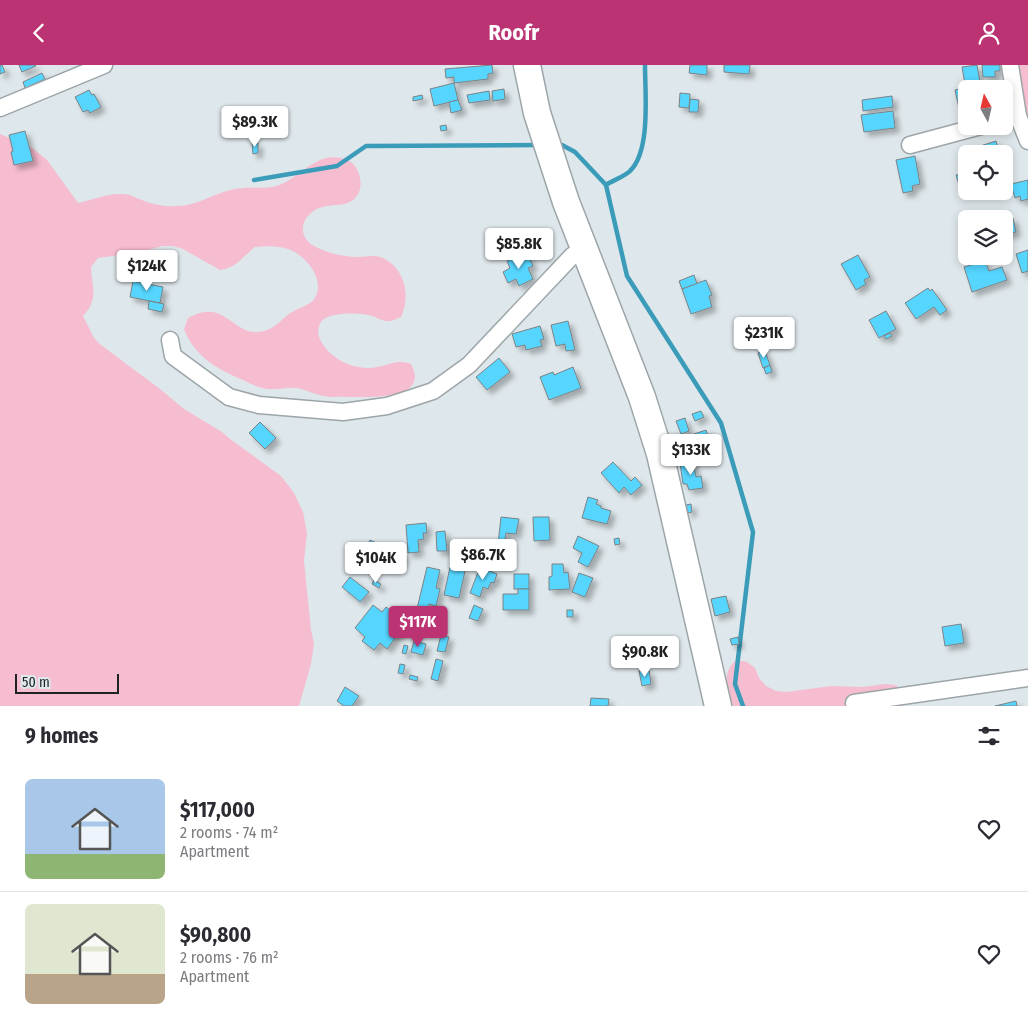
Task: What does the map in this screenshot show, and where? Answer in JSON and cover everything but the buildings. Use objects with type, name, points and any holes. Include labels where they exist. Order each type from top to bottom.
[{"type":"main road","points":[[515,65],[573,255],[627,392],[640,432],[656,488],[706,706]]},
{"type":"main road","points":[[527,65],[535,126]]},
{"type":"main road","points":[[542,151],[569,211],[642,397],[660,454],[718,706]]},
{"type":"street","points":[[0,108],[104,65]]},
{"type":"street","points":[[1010,65],[1010,80]]},
{"type":"street","points":[[1013,121],[1028,141]]},
{"type":"street","points":[[910,145],[958,132]]},
{"type":"street","points":[[170,340],[173,356],[229,397],[259,405],[343,412],[387,406],[433,391],[469,365],[573,255]]},
{"type":"street","points":[[854,703],[1028,678]]},
{"type":"shaded area","points":[[1015,65],[1028,65],[1028,118]]},
{"type":"shaded area","points":[[0,134],[31,147],[47,160],[78,203],[106,196],[125,194],[158,205],[184,205],[236,189],[272,187],[289,180],[313,163],[330,157],[347,160],[358,171],[360,186],[355,198],[345,204],[321,207],[315,210],[306,218],[303,233],[305,238],[314,246],[330,253],[352,257],[378,256],[388,261],[395,267],[404,283],[404,309],[401,317],[390,321],[360,314],[330,316],[321,322],[318,334],[329,352],[350,365],[374,368],[400,362],[411,364],[415,376],[412,385],[405,391],[382,396],[333,397],[298,388],[265,388],[224,371],[208,361],[194,347],[184,329],[188,318],[201,313],[212,312],[221,315],[244,329],[253,332],[264,331],[275,326],[292,312],[313,301],[318,290],[318,282],[311,267],[299,255],[285,248],[255,247],[231,267],[220,270],[183,249],[173,246],[162,246],[141,252],[98,258],[91,267],[93,299],[83,316],[94,338],[101,345],[184,409],[222,432],[281,476],[294,493],[303,512],[307,533],[304,561],[314,644],[311,664],[299,706],[0,706]]},
{"type":"shaded area","points":[[736,660],[747,662],[755,668],[759,678],[766,686],[776,691],[787,692],[831,686],[895,685],[904,691],[907,698],[906,704],[904,706],[733,706],[726,682],[728,670]]},
{"type":"waterway","points":[[606,185],[630,171],[637,162],[641,150],[646,106],[645,65]]},
{"type":"waterway","points":[[254,180],[337,166],[366,146],[539,145]]},
{"type":"waterway","points":[[556,145],[562,145],[575,152],[606,185],[627,276],[721,423],[753,532],[735,684],[743,706]]}]
